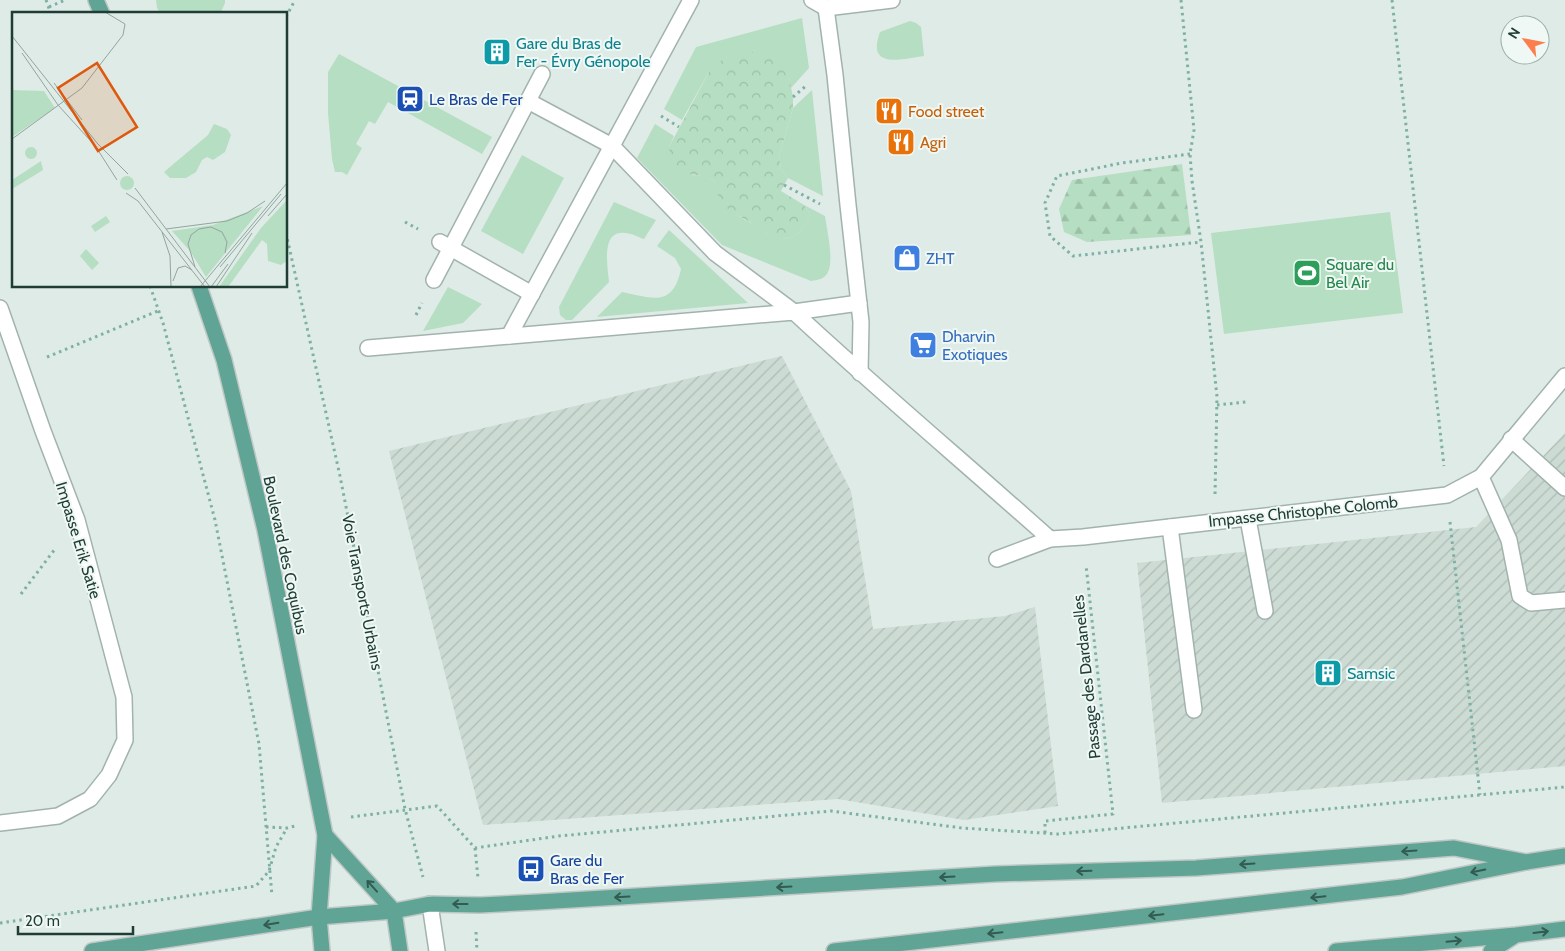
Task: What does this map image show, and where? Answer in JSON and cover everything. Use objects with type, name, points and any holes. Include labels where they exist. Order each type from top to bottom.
[{"type":"main road","points":[[96,0],[101,12]]},
{"type":"main road","name":"Boulevard des Coquibus","points":[[200,288],[224,360],[265,530],[323,828],[319,917],[322,951]]},
{"type":"main road","points":[[323,828],[394,911],[400,951]]},
{"type":"main road","points":[[92,951],[319,917],[394,911],[430,904],[480,905],[538,902],[995,874],[1196,868],[1454,848],[1526,862]]},
{"type":"main road","points":[[834,951],[1402,887],[1565,856]]},
{"type":"main road","points":[[1336,951],[1565,929]]},
{"type":"main road","points":[[1491,951],[1516,935]]},
{"type":"street","points":[[509,336],[692,0]]},
{"type":"street","points":[[812,0],[826,8],[892,0]]},
{"type":"street","points":[[826,8],[836,75],[861,322],[860,373]]},
{"type":"street","points":[[434,280],[446,245],[542,74]]},
{"type":"street","points":[[528,101],[612,146],[715,253],[794,312],[888,398],[1050,539]]},
{"type":"street","points":[[446,245],[532,294]]},
{"type":"street","points":[[368,348],[794,312],[859,303]]},
{"type":"street","name":"Impasse Erik Satie","points":[[0,308],[43,431],[77,520],[124,697],[125,740],[109,775],[90,799],[58,816],[0,823]]},
{"type":"street","name":"Impasse Christophe Colomb","points":[[997,559],[1050,539],[1083,538],[1447,495],[1481,476],[1565,376]]},
{"type":"street","points":[[1511,439],[1565,488]]},
{"type":"street","points":[[1481,476],[1509,540],[1520,596],[1531,603],[1565,600]]},
{"type":"street","points":[[1248,518],[1265,612]]},
{"type":"street","points":[[1170,527],[1194,710]]},
{"type":"street","points":[[430,904],[437,951]]},
{"type":"path","points":[[46,0],[50,12]]},
{"type":"path","points":[[49,8],[65,0]]},
{"type":"path","points":[[288,12],[295,0]]},
{"type":"path","points":[[1181,0],[1194,130],[1190,154],[1193,190],[1201,242],[1217,405],[1215,503]]},
{"type":"path","points":[[1392,0],[1480,795]]},
{"type":"path","points":[[660,116],[679,127]]},
{"type":"path","points":[[1190,154],[1122,162],[1057,176],[1045,204],[1050,236],[1074,256],[1201,242]]},
{"type":"path","points":[[784,185],[824,206],[848,205]]},
{"type":"path","name":"Voie Transports Urbains","points":[[288,242],[340,476],[405,809],[430,904]]},
{"type":"path","points":[[151,288],[163,324],[215,520],[258,744],[276,923]]},
{"type":"path","points":[[21,368],[158,311]]},
{"type":"path","points":[[1217,405],[1246,402]]},
{"type":"path","points":[[21,594],[77,520]]},
{"type":"path","name":"Passage des Dardanelles","points":[[1046,834],[1045,821],[1113,814],[1083,538]]},
{"type":"path","points":[[266,826],[323,828],[405,809],[437,806],[475,848],[559,836],[831,811],[962,828],[1058,834],[1565,787]]},
{"type":"path","points":[[0,923],[256,886],[270,871],[276,847],[287,828]]},
{"type":"shaded area","points":[[782,356],[851,491],[873,629],[1005,616],[1035,607],[1058,806],[964,820],[838,799],[483,825],[389,451]]},
{"type":"shaded area","points":[[1565,433],[1565,766],[1162,803],[1137,563],[1476,527]]},
{"type":"green space","points":[[156,0],[225,0],[221,12],[160,12]]},
{"type":"green space","points":[[802,18],[809,68],[791,88],[789,77],[711,68],[682,120],[664,109],[696,47]]},
{"type":"green space","points":[[910,21],[921,27],[924,56],[897,60],[882,57],[878,52],[877,44],[880,32]]},
{"type":"green space","points":[[744,51],[764,54],[779,65],[789,77],[793,108],[779,157],[781,169],[788,178],[781,191],[804,205],[810,214],[802,229],[788,238],[773,237],[726,208],[717,194],[713,180],[678,170],[671,158],[669,147],[711,68],[728,56]]},
{"type":"green space","points":[[339,54],[492,137],[482,154],[388,102],[375,124],[369,121],[356,144],[362,148],[347,175],[342,172],[335,172],[328,113],[328,72]]},
{"type":"green space","points":[[812,90],[823,196],[788,178],[781,169],[779,157],[793,108]]},
{"type":"green space","points":[[655,124],[674,136],[669,147],[692,175],[704,176],[713,180],[722,198],[735,213],[770,235],[781,239],[797,234],[805,225],[810,214],[804,205],[825,216],[830,245],[830,267],[825,276],[819,280],[811,281],[722,245],[637,158]]},
{"type":"green space","points":[[522,155],[564,178],[523,254],[481,231]]},
{"type":"green space","points":[[1182,164],[1191,235],[1087,242],[1064,232],[1059,209],[1072,180]]},
{"type":"green space","points":[[614,202],[656,220],[644,239],[625,233],[612,237],[607,251],[609,282],[572,320],[566,320],[560,315],[559,307]]},
{"type":"green space","name":"Square du Bel Air","points":[[1390,212],[1403,313],[1224,334],[1211,233]]},
{"type":"green space","points":[[669,230],[748,303],[597,317],[622,292],[652,298],[667,295],[673,290],[681,269],[675,258],[657,246]]},
{"type":"green space","points":[[448,287],[482,304],[463,323],[423,331]]},
{"type":"place","name":"Gare du Bras de Fer - Évry Génopole","points":[[497,52]]},
{"type":"place","name":"Le Bras de Fer","points":[[410,99]]},
{"type":"place","name":"Food street","points":[[889,111]]},
{"type":"place","name":"Agri","points":[[901,142]]},
{"type":"place","name":"ZHT","points":[[907,258]]},
{"type":"place","name":"Square du Bel Air","points":[[1307,273]]},
{"type":"place","name":"Dharvin Exotiques","points":[[923,345]]},
{"type":"place","name":"Samsic","points":[[1328,673]]},
{"type":"place","name":"Gare du Bras de Fer","points":[[531,869]]}]
